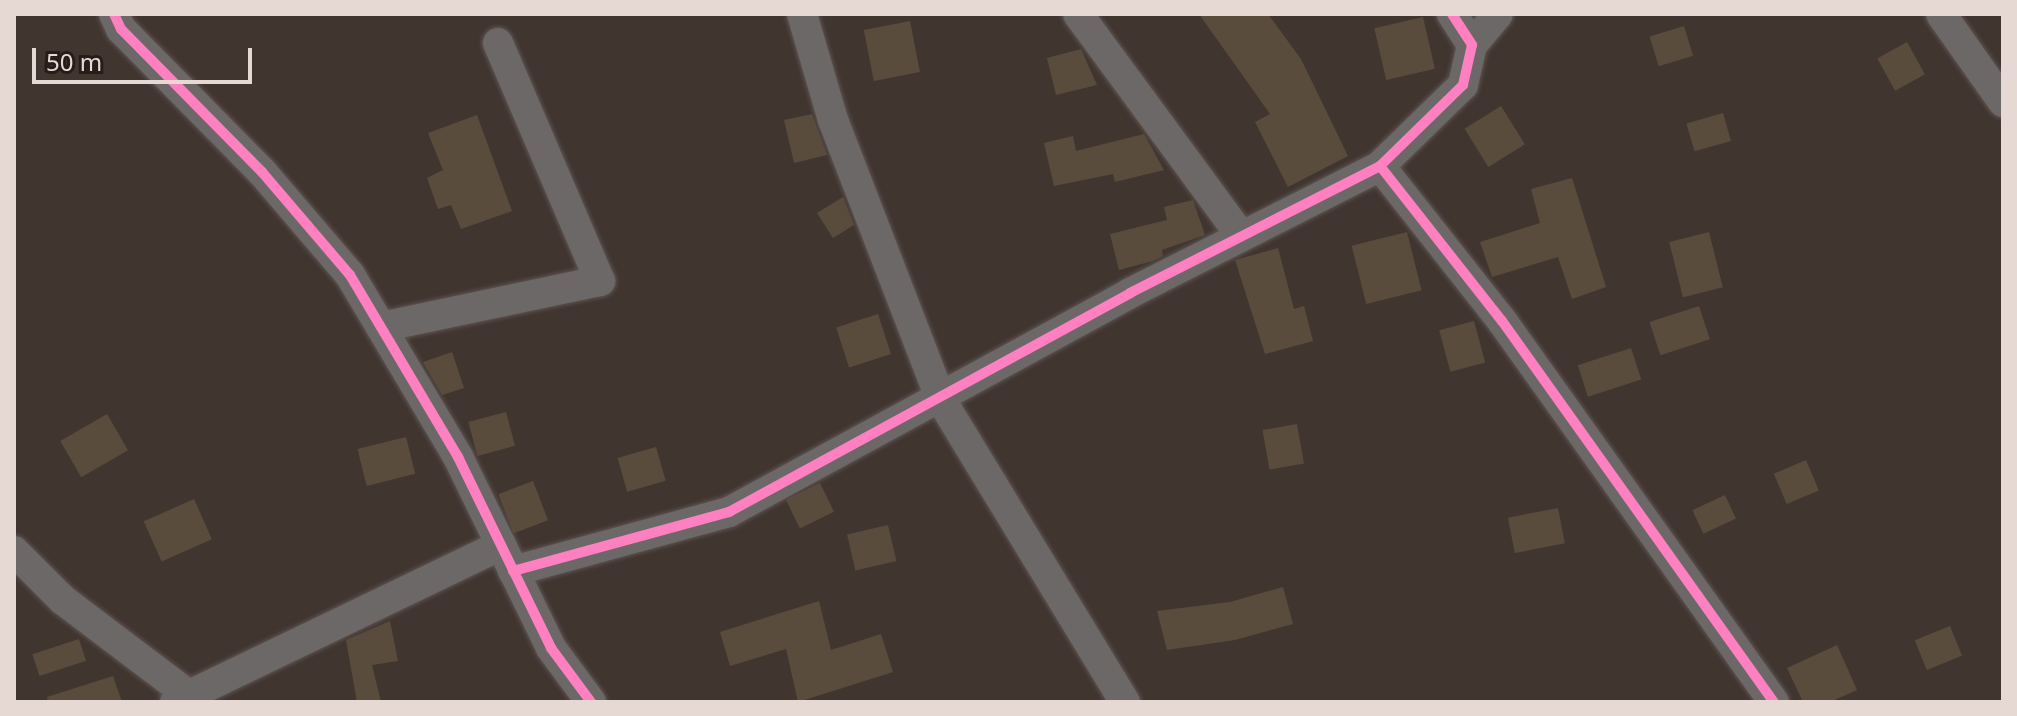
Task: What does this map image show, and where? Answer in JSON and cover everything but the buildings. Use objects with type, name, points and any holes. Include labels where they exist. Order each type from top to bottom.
[{"type":"street","points":[[114,14],[121,29],[262,172],[340,263],[458,457],[551,648],[591,702]]},
{"type":"street","points":[[802,14],[833,120],[940,398],[1125,702]]},
{"type":"street","points":[[1078,14],[1241,236]]},
{"type":"street","points":[[1452,14],[1472,45]]},
{"type":"street","points":[[14,551],[63,600],[188,699],[507,558],[729,512],[1241,236],[1380,166],[1463,85],[1472,45],[1498,14]]},
{"type":"street","points":[[1941,14],[2003,102]]},
{"type":"street","points":[[381,327],[600,281],[498,43]]},
{"type":"street","points":[[1380,166],[1502,321],[1774,702]]},
{"type":"cycle path","points":[[114,14],[121,29],[262,172],[350,275],[458,457],[551,648],[591,702]]},
{"type":"cycle path","points":[[1452,14],[1472,45],[1463,85],[1380,166],[1502,321],[1774,702]]},
{"type":"cycle path","points":[[513,571],[729,512],[1130,293],[1380,166]]}]
